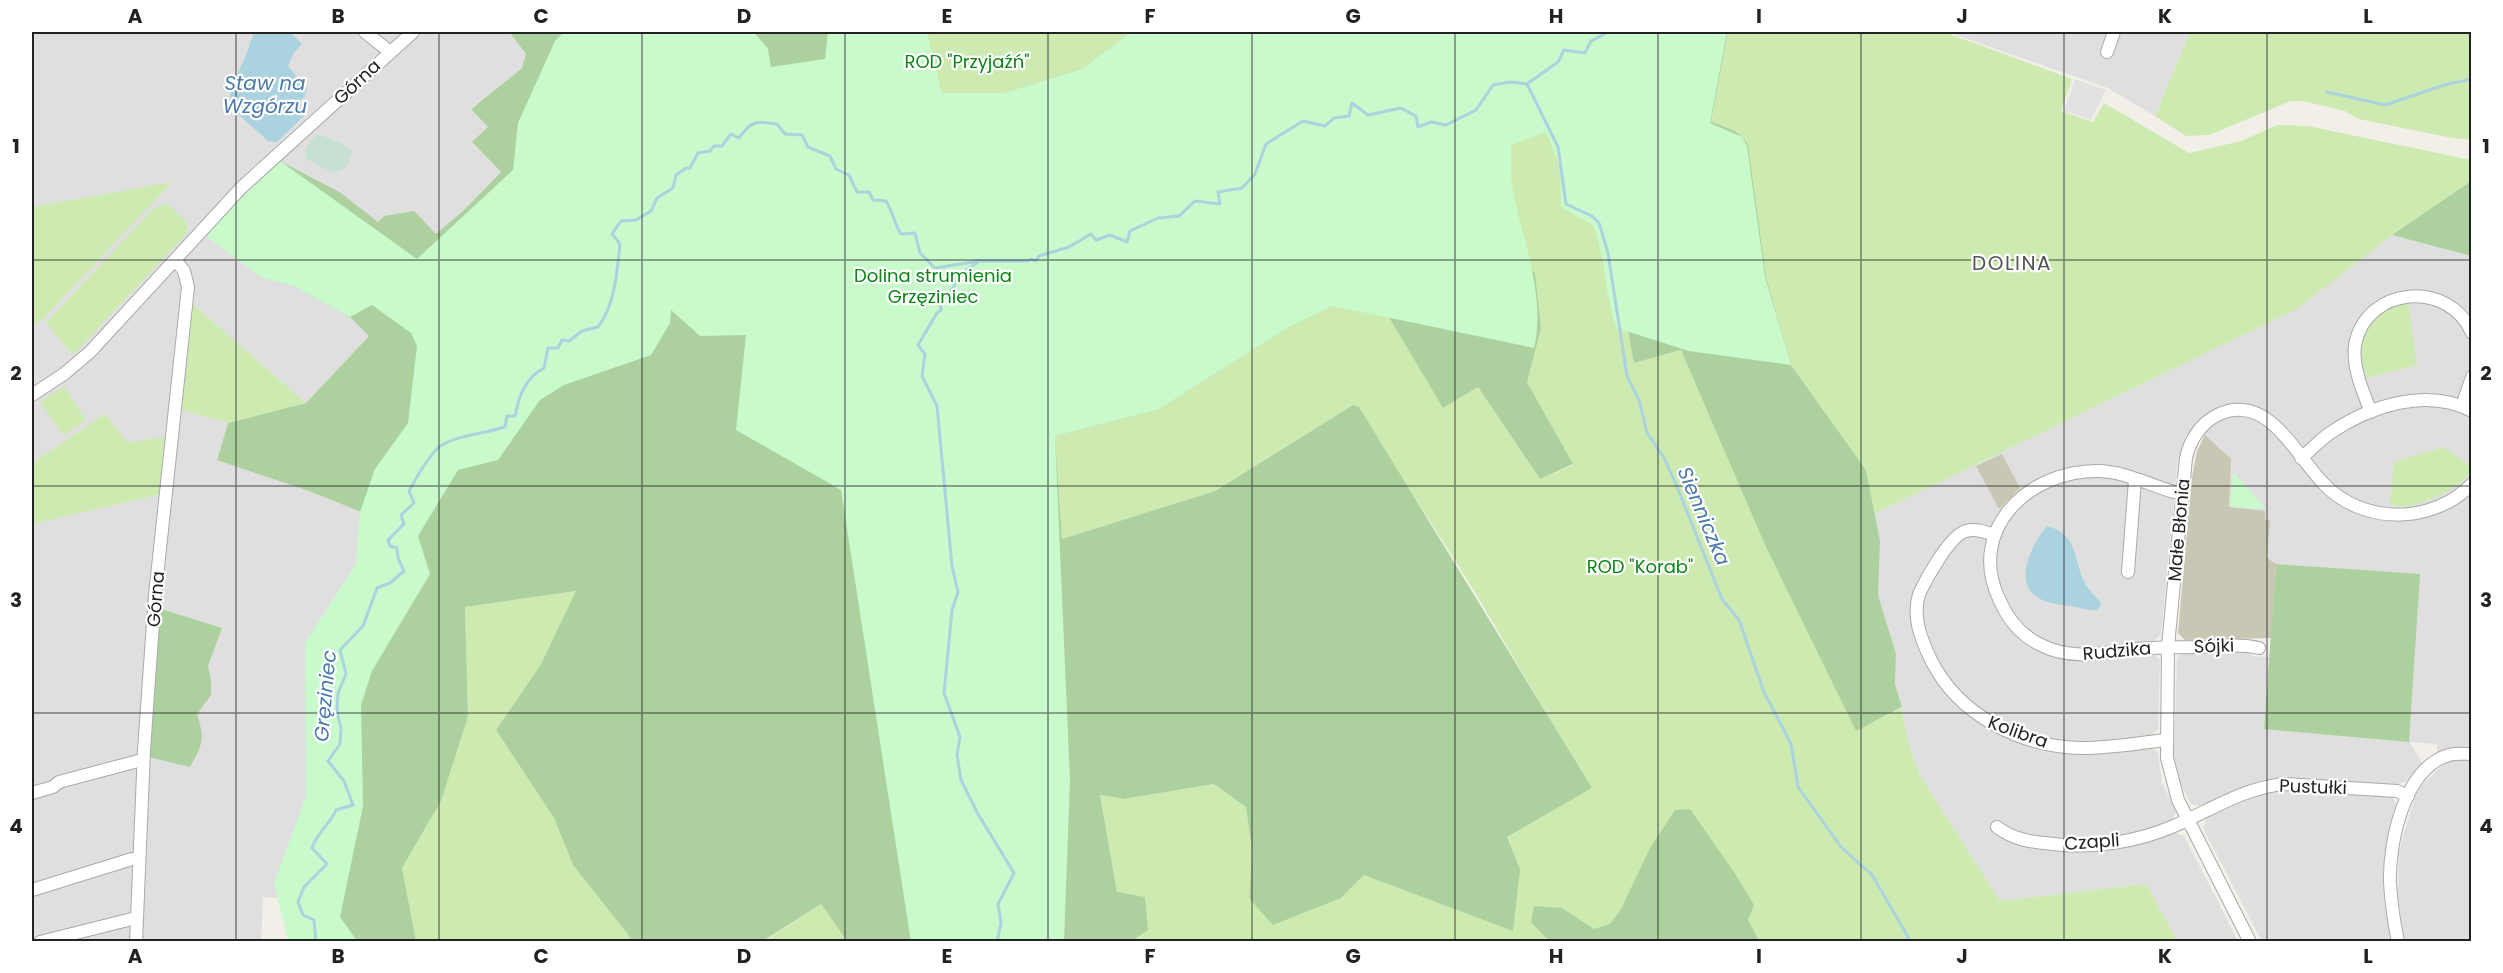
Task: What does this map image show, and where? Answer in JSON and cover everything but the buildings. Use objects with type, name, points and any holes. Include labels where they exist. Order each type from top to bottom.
[{"type":"street","points":[[365,32],[390,52]]},
{"type":"street","name":"Górna","points":[[32,395],[64,374],[90,352],[241,188],[413,32]]},
{"type":"street","points":[[2107,52],[2114,32]]},
{"type":"street","name":"Górna","points":[[136,942],[144,750],[155,595],[188,287],[184,271],[176,261]]},
{"type":"street","points":[[2371,412],[2360,381],[2355,346],[2364,325],[2378,308],[2399,297],[2422,295],[2453,308],[2472,333]]},
{"type":"street","points":[[2301,458],[2332,432],[2371,412],[2423,399],[2436,399],[2467,408],[2472,377]]},
{"type":"street","name":"Małe Błonia","points":[[2250,942],[2188,820],[2171,780],[2166,740],[2168,646],[2182,493],[2190,441],[2201,425],[2223,412],[2240,411],[2262,417],[2278,429],[2322,482],[2340,497],[2361,509],[2379,513],[2402,515],[2427,511],[2444,504],[2472,484]]},
{"type":"street","name":"Rudzika","points":[[2168,646],[2070,655],[2038,644],[2019,630],[1998,598],[1991,564],[1994,535],[2005,514],[2019,497],[2057,478],[2100,471],[2182,493]]},
{"type":"street","points":[[2128,572],[2135,480]]},
{"type":"street","name":"Kolibra","points":[[1994,535],[1973,530],[1956,536],[1919,594],[1916,612],[1919,632],[1936,669],[1948,687],[1968,709],[1995,726],[2049,744],[2084,748],[2166,740]]},
{"type":"street","name":"Sójki","points":[[2168,646],[2245,645],[2259,648]]},
{"type":"street","points":[[2398,942],[2391,895],[2390,866],[2396,830],[2408,796],[2420,776],[2439,760],[2453,754],[2472,754]]},
{"type":"street","points":[[32,793],[53,787],[59,782],[138,761]]},
{"type":"street","name":"Pustułki","points":[[2188,820],[2234,797],[2266,786],[2284,784],[2397,791],[2408,796]]},
{"type":"street","name":"Czapli","points":[[1997,828],[2010,837],[2026,841],[2059,845],[2088,845],[2136,839],[2188,820]]},
{"type":"street","points":[[32,890],[132,860]]},
{"type":"street","points":[[40,942],[132,918]]},
{"type":"shaded area","points":[[32,32],[509,32],[526,55],[522,68],[471,108],[488,127],[472,143],[501,172],[464,210],[436,234],[378,222],[341,194],[262,278],[294,286],[350,317],[369,336],[306,403],[193,304],[179,409],[228,423],[217,459],[309,491],[397,526],[316,760],[291,899],[263,897],[261,941],[32,941]]},
{"type":"shaded area","points":[[1947,32],[2190,32],[2155,116],[2108,88]]},
{"type":"shaded area","points":[[2075,79],[2106,90],[2091,120],[2064,111]]},
{"type":"shaded area","points":[[317,134],[343,144],[352,152],[346,168],[333,173],[306,159],[305,149]]},
{"type":"shaded area","points":[[2392,235],[2471,256],[2471,941],[2405,942],[2404,939],[2398,895],[2399,851],[2415,797],[2422,785],[2442,766],[2437,744],[2410,742],[2422,763],[2408,780],[2395,786],[2286,779],[2261,780],[2202,806],[2191,804],[2179,781],[2174,760],[2177,659],[2184,651],[2245,650],[2252,656],[2269,657],[2264,729],[2420,575],[2276,564],[2267,558],[2270,520],[2229,508],[2205,435],[2186,435],[2178,459],[2161,634],[2153,642],[2153,653],[2160,660],[2158,729],[2151,736],[2151,746],[2158,753],[2162,783],[2176,811],[2172,820],[2173,832],[2184,836],[2238,941],[2177,941],[2146,884],[2000,901],[1919,774],[1907,738],[1902,707],[1895,684],[1896,654],[1878,595],[1880,541],[1874,514],[2296,309]]},
{"type":"shaded area","points":[[2205,435],[2231,459],[2229,507],[2265,511],[2265,519],[2270,520],[2267,558],[2276,564],[2271,638],[2185,640],[2178,633],[2192,477],[2197,451]]},
{"type":"shaded area","points":[[2002,454],[2020,488],[1999,509],[1976,466]]},
{"type":"shaded area","points":[[2263,791],[2392,796],[2396,804],[2384,856],[2384,899],[2391,941],[2262,941],[2203,828],[2207,817]]},
{"type":"green space","points":[[509,32],[927,32],[942,93],[1004,93],[1082,69],[1131,32],[1728,32],[1711,122],[1737,133],[1748,145],[1766,277],[1791,365],[1866,470],[1880,541],[1878,595],[1896,654],[1895,684],[1902,707],[1856,731],[1766,547],[1681,350],[1634,363],[1619,285],[1563,141],[1546,132],[1504,147],[1519,265],[1535,273],[1541,329],[1527,382],[1573,464],[1540,479],[1478,387],[1443,408],[1383,307],[1333,306],[1287,328],[1159,409],[1055,436],[1062,539],[1215,491],[1353,405],[1359,407],[1592,788],[1507,837],[1520,869],[1513,931],[1364,875],[1341,898],[1273,925],[1249,898],[1252,851],[1246,807],[1214,784],[1124,799],[1100,795],[1117,892],[1145,897],[1148,930],[1132,941],[847,941],[821,904],[763,941],[633,941],[573,865],[554,818],[496,730],[541,664],[576,591],[465,607],[468,717],[441,801],[402,868],[416,941],[310,941],[396,526],[309,491],[217,460],[228,423],[306,403],[369,336],[350,317],[294,286],[262,278],[212,225],[280,161],[341,193],[378,222],[384,216],[414,211],[436,234],[464,210],[501,172],[472,142],[488,127],[471,109],[522,68],[526,54]]},
{"type":"green space","name":"Dolina strumienia Grzęziniec","points":[[564,32],[754,32],[768,49],[771,67],[825,59],[828,32],[927,32],[942,93],[1004,93],[1082,69],[1131,32],[1727,32],[1710,123],[1742,137],[1747,146],[1765,277],[1791,365],[1689,351],[1623,330],[1618,333],[1610,306],[1594,226],[1561,207],[1560,166],[1546,132],[1511,145],[1513,191],[1535,289],[1537,328],[1534,348],[1333,306],[1287,328],[1159,409],[1055,436],[1070,780],[1064,941],[911,942],[841,490],[736,430],[746,335],[700,336],[671,310],[670,323],[651,355],[564,385],[540,400],[498,460],[458,470],[418,536],[430,574],[372,671],[361,705],[363,806],[340,917],[357,941],[288,941],[274,883],[306,797],[305,643],[356,564],[360,512],[375,469],[408,423],[417,346],[411,333],[372,305],[350,317],[294,286],[262,278],[205,235],[212,225],[280,161],[417,259],[513,170],[518,123],[555,41]]},
{"type":"green space","name":"ROD \"Przyjaźń\"","points":[[927,32],[1131,32],[1082,69],[1004,93],[942,93]]},
{"type":"green space","points":[[1728,32],[1944,32],[2072,79],[2061,111],[2093,122],[2104,103],[2189,153],[2241,141],[2277,125],[2308,126],[2471,160],[2471,181],[2392,235],[2297,309],[1874,514],[1866,470],[1791,365],[1766,277],[1711,123]]},
{"type":"green space","points":[[2190,32],[2471,32],[2471,140],[2359,119],[2345,111],[2303,101],[2291,101],[2209,135],[2186,136],[2155,116]]},
{"type":"green space","name":"ROD \"Korab\"","points":[[1546,132],[1609,239],[1634,363],[1681,350],[1856,730],[1902,708],[1907,738],[1919,774],[2000,901],[2146,884],[2177,941],[1132,941],[1148,930],[1117,892],[1100,795],[1124,799],[1215,784],[1246,807],[1252,851],[1249,898],[1341,898],[1364,875],[1446,905],[1520,869],[1507,837],[1592,788],[1455,560],[1353,405],[1215,491],[1062,539],[1055,436],[1159,409],[1287,328],[1332,306],[1364,244],[1443,408],[1478,387],[1540,479],[1573,465],[1527,382],[1541,329],[1519,265],[1504,147]]},
{"type":"green space","points":[[2471,181],[2471,256],[2392,235]]},
{"type":"green space","points":[[172,182],[43,319],[32,327],[32,207]]},
{"type":"green space","points":[[168,204],[187,223],[187,233],[73,355],[46,323],[154,208]]},
{"type":"green space","points":[[2408,301],[2417,365],[2367,378],[2360,350],[2365,333],[2377,318]]},
{"type":"green space","points":[[193,304],[306,403],[228,423],[179,409]]},
{"type":"green space","points":[[64,386],[86,420],[63,435],[40,402]]},
{"type":"green space","points":[[105,414],[128,443],[164,437],[162,494],[32,524],[32,463]]},
{"type":"green space","points":[[2443,447],[2471,466],[2464,480],[2446,492],[2425,501],[2409,506],[2390,505],[2394,462]]},
{"type":"green space","points":[[2233,474],[2236,475],[2266,509],[2230,507]]},
{"type":"green space","points":[[2276,564],[2420,574],[2409,742],[2264,729]]},
{"type":"green space","points":[[577,591],[541,664],[496,730],[554,818],[573,865],[633,941],[416,941],[402,868],[441,801],[468,717],[465,607]]},
{"type":"green space","points":[[161,609],[222,628],[208,666],[211,695],[197,714],[202,736],[198,752],[190,767],[149,757]]},
{"type":"green space","points":[[1690,809],[1754,905],[1748,920],[1759,941],[1549,941],[1531,922],[1534,906],[1562,908],[1594,929],[1610,924],[1621,909],[1650,848],[1675,810]]},
{"type":"green space","points":[[821,904],[847,941],[763,942]]},
{"type":"water","name":"Staw na Wzgórzu","points":[[254,32],[290,32],[302,44],[293,54],[288,66],[307,89],[298,104],[305,115],[277,142],[268,141],[229,106],[231,87]]},
{"type":"water","points":[[2047,526],[2057,530],[2069,541],[2085,584],[2101,603],[2098,610],[2050,602],[2038,598],[2030,591],[2026,582],[2028,562],[2036,542]]},
{"type":"waterway","name":"Gręziniec","points":[[316,942],[314,920],[303,915],[298,902],[304,887],[327,864],[312,848],[336,810],[353,805],[344,781],[328,761],[340,744],[338,693],[346,674],[340,650],[363,626],[377,588],[390,583],[404,571],[398,558],[397,548],[390,546],[388,540],[404,524],[401,515],[414,503],[409,491],[422,468],[438,448],[452,440],[505,427],[507,416],[515,416],[521,395],[528,382],[544,368],[548,348],[558,348],[562,340],[569,341],[582,331],[598,327],[612,298],[616,277],[620,244],[612,234],[621,221],[636,220],[651,211],[657,198],[673,188],[676,175],[690,168],[698,153],[710,151],[714,146],[722,146],[731,134],[739,138],[747,128],[755,123],[777,124],[785,134],[802,135],[808,147],[830,156],[836,169],[849,175],[857,192],[869,192],[873,200],[886,201],[901,234],[915,233],[920,253],[935,268],[979,261],[1028,261],[1031,259],[1036,261],[1039,256],[1069,247],[1091,234],[1096,240],[1110,235],[1127,242],[1130,231],[1158,218],[1179,216],[1195,201],[1220,204],[1218,192],[1242,188],[1255,174],[1266,144],[1303,121],[1325,126],[1334,118],[1349,116],[1352,103],[1368,115],[1401,108],[1416,116],[1418,127],[1431,122],[1446,125],[1476,110],[1493,85],[1510,82],[1527,84],[1558,62],[1564,50],[1585,53],[1591,41],[1608,32]]},
{"type":"waterway","points":[[2327,92],[2385,105],[2444,85],[2472,79]]},
{"type":"waterway","name":"Sienniczka","points":[[1527,84],[1558,147],[1566,204],[1592,216],[1599,223],[1608,253],[1627,376],[1639,400],[1647,433],[1664,458],[1675,482],[1722,599],[1739,620],[1764,692],[1791,744],[1798,787],[1841,847],[1872,875],[1911,942]]},
{"type":"waterway","points":[[978,262],[962,273],[951,291],[940,302],[941,310],[918,345],[925,354],[922,376],[937,406],[952,566],[958,592],[952,610],[944,693],[960,737],[957,755],[961,780],[978,814],[1014,873],[998,904],[1001,923],[997,942]]},
{"type":"district","name":"DOLINA","points":[[2012,263]]}]
